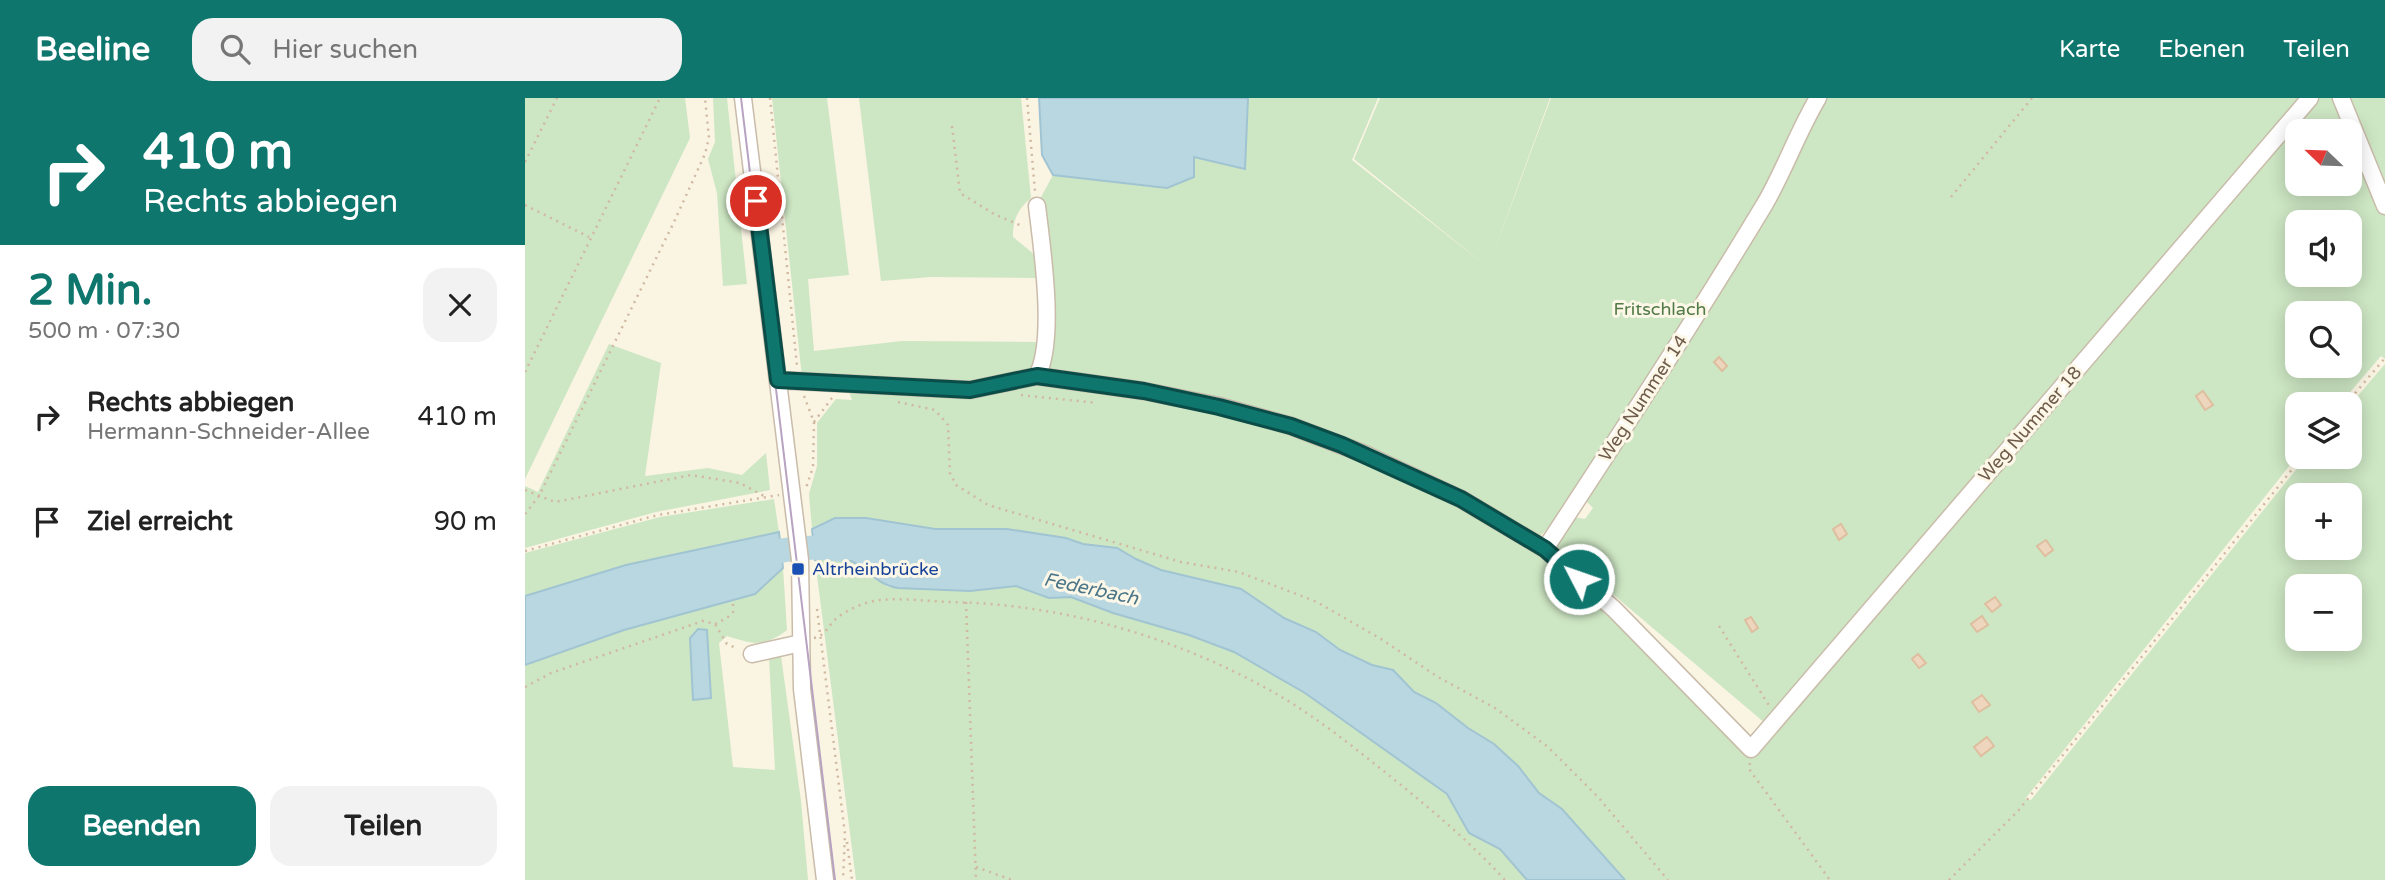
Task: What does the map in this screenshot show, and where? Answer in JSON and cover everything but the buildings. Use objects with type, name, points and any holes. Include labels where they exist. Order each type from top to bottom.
[{"type":"street","points":[[743,98],[795,516],[800,566],[802,690],[825,880]]},
{"type":"street","name":"Weg Nummer 14","points":[[1545,549],[1765,204],[1804,120],[1818,98]]},
{"type":"street","name":"Weg Nummer 18","points":[[1751,749],[2310,98]]},
{"type":"street","points":[[2341,98],[2385,206]]},
{"type":"street","points":[[1037,206],[1046,342],[1042,366],[1037,376]]},
{"type":"street","points":[[778,380],[970,390],[1037,376],[1157,394],[1291,426],[1367,455],[1461,499],[1545,549],[1614,609],[1751,749]]},
{"type":"street","points":[[752,654],[801,643]]},
{"type":"path","points":[[525,162],[557,98]]},
{"type":"path","points":[[525,372],[589,237],[660,98]]},
{"type":"path","points":[[525,514],[539,496],[705,154],[709,138],[705,98]]},
{"type":"path","points":[[770,98],[798,382],[814,422],[813,467],[803,497]]},
{"type":"path","points":[[1027,98],[1037,206]]},
{"type":"path","points":[[1951,197],[2032,98]]},
{"type":"path","points":[[952,126],[960,193],[995,214],[1013,221]]},
{"type":"path","points":[[525,205],[589,237]]},
{"type":"path","points":[[2356,392],[2385,358]]},
{"type":"path","points":[[814,422],[843,383]]},
{"type":"path","points":[[1021,395],[1097,403]]},
{"type":"path","points":[[898,402],[935,410],[948,425],[950,473],[956,485],[988,505],[1181,562],[1239,572],[1317,602],[1381,639],[1438,677],[1495,708],[1548,747],[1590,789],[1668,880]]},
{"type":"path","points":[[1949,880],[2018,811],[2292,469]]},
{"type":"path","points":[[525,490],[555,502],[691,475],[740,483],[766,497]]},
{"type":"path","points":[[525,551],[658,515],[777,495]]},
{"type":"path","points":[[801,643],[826,634],[834,620],[842,614],[880,600],[1023,606],[1108,625],[1178,646],[1219,663],[1283,698],[1417,798],[1505,880]]},
{"type":"path","points":[[525,687],[551,673],[689,624],[703,621],[715,624],[733,612],[733,602]]},
{"type":"path","points":[[966,602],[976,880]]},
{"type":"path","points":[[715,624],[727,644],[752,654]]},
{"type":"path","points":[[1719,626],[1778,718]]},
{"type":"path","points":[[820,627],[852,880]]},
{"type":"path","points":[[1751,749],[1749,769],[1830,880]]},
{"type":"path","points":[[843,880],[845,834]]},
{"type":"path","points":[[976,867],[1012,880]]},
{"type":"green space","points":[[525,98],[685,98],[690,138],[525,479]]},
{"type":"green space","points":[[713,98],[727,98],[747,284],[723,286],[717,193],[708,159],[715,142]]},
{"type":"green space","points":[[772,98],[827,98],[849,275],[808,279],[814,351],[902,341],[1038,342],[1031,373],[970,384],[802,377]]},
{"type":"green space","points":[[859,98],[1021,98],[1031,198],[1017,216],[1013,237],[1035,255],[1036,278],[931,277],[881,281]]},
{"type":"green space","name":"Fritschlach","points":[[1248,98],[1378,98],[1352,160],[1485,265],[1354,159],[1380,98],[1550,98],[1488,268],[1551,98],[2385,98],[2385,359],[2381,356],[2350,392],[2285,392],[2287,469],[2025,799],[2031,800],[2285,483],[2285,560],[2362,560],[2362,483],[2285,483],[2296,469],[2362,469],[2361,392],[2385,364],[2385,880],[1625,880],[1562,809],[1539,793],[1518,766],[1494,744],[1436,703],[1414,692],[1393,670],[1372,665],[1340,650],[1316,632],[1284,618],[1241,589],[1161,570],[1117,548],[1083,544],[1066,538],[1023,531],[935,529],[865,518],[835,518],[812,529],[809,494],[817,466],[817,423],[836,399],[852,400],[847,385],[1040,384],[1207,408],[1294,430],[1397,472],[1538,551],[1591,594],[1744,749],[1766,724],[1556,546],[1573,517],[1585,519],[1593,508],[1585,500],[1587,471],[1552,524],[1540,536],[1529,535],[1411,467],[1347,439],[1046,370],[1047,276],[1040,199],[1053,175],[1167,188],[1193,156],[1245,169]]},
{"type":"green space","points":[[609,344],[661,363],[645,476],[708,468],[742,475],[766,453],[770,490],[656,512],[525,548],[525,486],[538,492]]},
{"type":"green space","points":[[774,499],[779,532],[626,565],[525,596],[525,553],[660,517]]},
{"type":"green space","points":[[826,556],[856,562],[888,587],[970,591],[1016,586],[1049,598],[1071,597],[1234,652],[1305,693],[1447,794],[1469,833],[1500,849],[1527,880],[856,880],[815,560]]},
{"type":"green space","points":[[783,568],[787,630],[764,642],[727,636],[719,643],[733,767],[775,770],[769,658],[781,656],[801,801],[808,880],[525,880],[525,665],[624,630],[755,594]]},
{"type":"water","points":[[1039,98],[1248,98],[1245,169],[1194,157],[1194,177],[1167,188],[1053,175],[1042,155]]},
{"type":"water","points":[[835,518],[866,518],[935,529],[1007,529],[1066,538],[1083,544],[1117,548],[1161,570],[1241,589],[1284,618],[1316,632],[1340,650],[1372,665],[1393,670],[1414,692],[1436,703],[1494,744],[1518,766],[1539,793],[1562,809],[1625,880],[1527,880],[1500,849],[1469,833],[1447,794],[1305,693],[1234,652],[1071,597],[1049,598],[1016,586],[970,591],[898,588],[887,585],[860,566],[841,557],[815,560],[812,529]]},
{"type":"water","points":[[779,532],[783,568],[755,594],[624,630],[525,665],[525,596],[626,565]]},
{"type":"water","points":[[698,629],[707,630],[711,698],[693,700],[690,638]]},
{"type":"waterway","name":"Federbach","points":[[749,559],[796,548],[844,550]]},
{"type":"tram line","points":[[741,98],[835,880]]},
{"type":"place","name":"Altrheinbrücke","points":[[798,569]]},
{"type":"route","points":[[756,201],[778,380],[970,390],[1037,376],[1144,391],[1219,407],[1291,426],[1342,445],[1461,499],[1545,549],[1579,579]]}]
